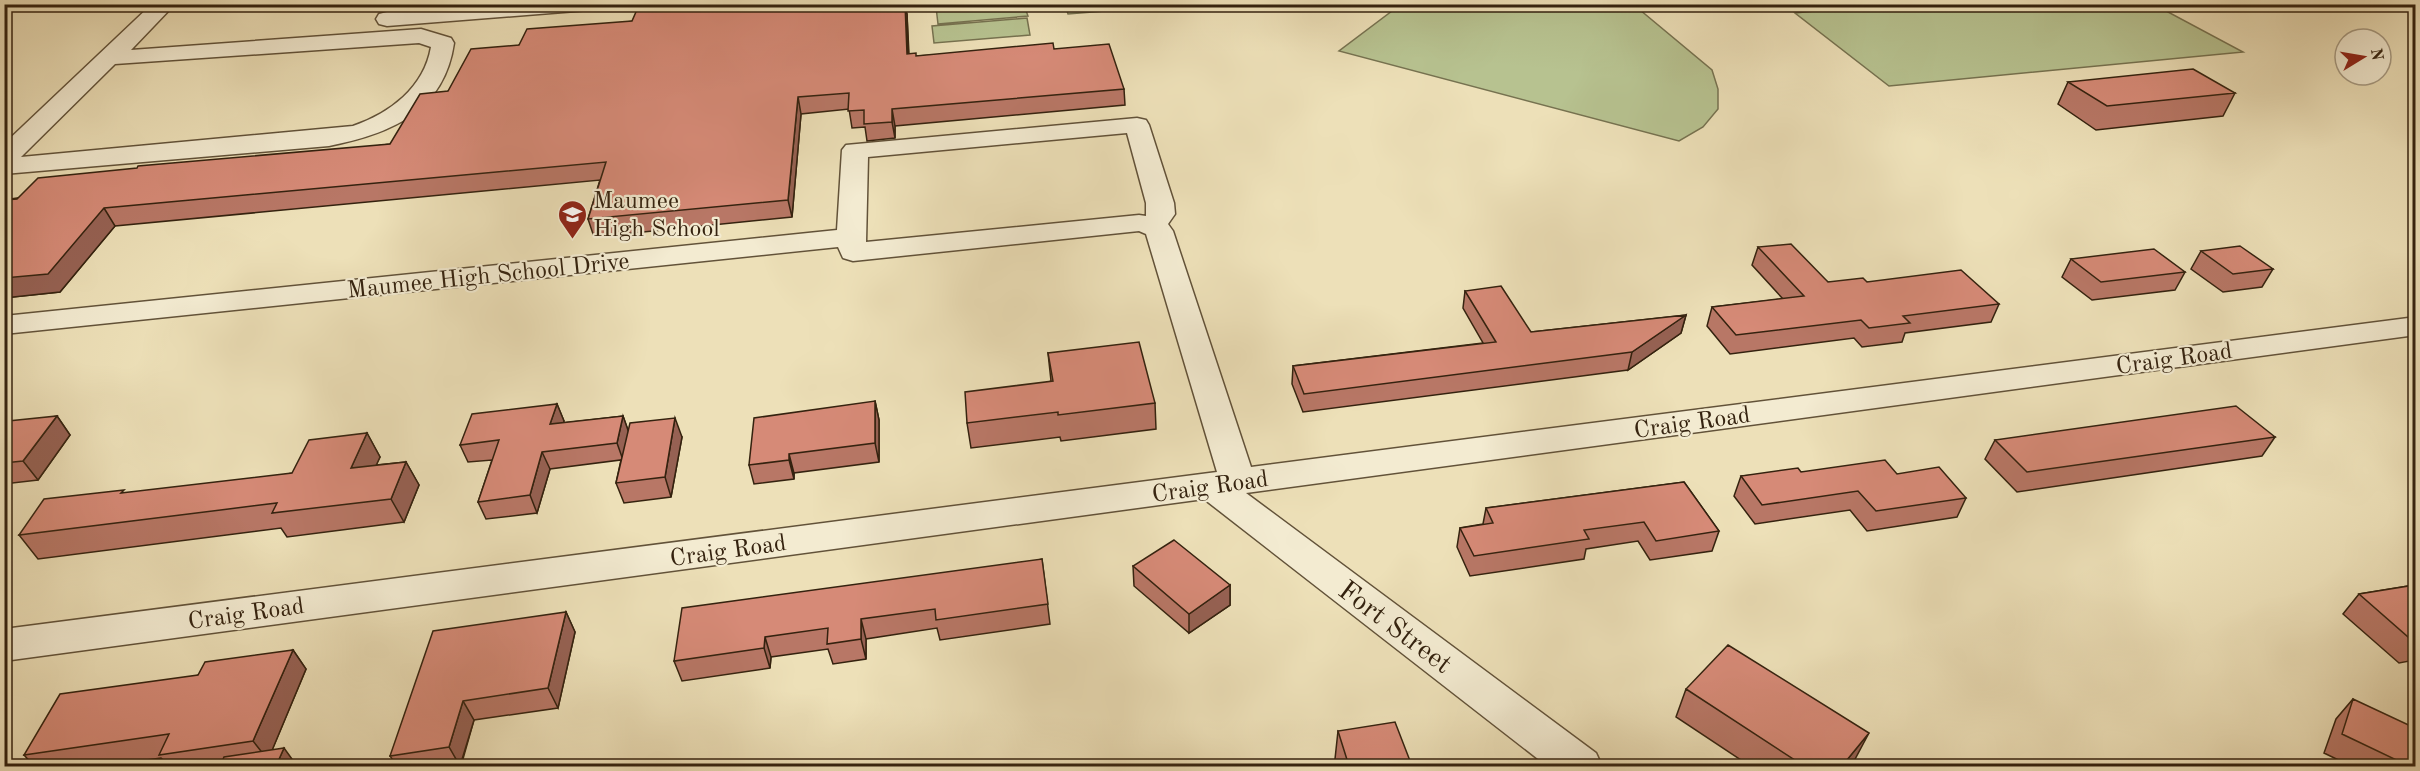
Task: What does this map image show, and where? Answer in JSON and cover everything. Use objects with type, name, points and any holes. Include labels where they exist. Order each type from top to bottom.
[{"type":"street","points":[[4,159],[165,4]]},
{"type":"street","points":[[137,32],[589,4]]},
{"type":"street","points":[[110,58],[494,29],[505,10]]},
{"type":"street","points":[[4,166],[329,138],[362,132],[388,120],[414,101],[432,77],[442,54],[443,43],[421,36]]},
{"type":"street","points":[[1153,226],[1161,214],[1160,203],[1137,125],[855,150],[851,237],[853,252],[1122,224],[1139,223],[1153,226],[1159,231],[1225,484]]},
{"type":"street","name":"Maumee High School Drive","points":[[4,325],[851,237]]},
{"type":"street","name":"Craig Road","points":[[4,645],[2415,326]]},
{"type":"street","name":"Fort Street","points":[[1225,484],[1580,766]]},
{"type":"green space","points":[[1152,4],[1154,7],[1068,14],[1065,5]]},
{"type":"green space","points":[[1884,4],[2155,5],[2243,52],[1889,86],[1795,13]]},
{"type":"green space","points":[[1024,5],[1028,16],[938,24],[936,7]]},
{"type":"green space","points":[[1400,5],[1634,5],[1712,70],[1718,89],[1718,109],[1703,127],[1679,141],[1339,51]]},
{"type":"green space","points":[[1027,18],[1030,35],[934,43],[932,26]]},
{"type":"building","name":"Maumee High School","points":[[813,4],[813,6],[905,4],[907,54],[916,53],[916,56],[1053,43],[1054,49],[1109,44],[1124,89],[892,109],[892,122],[864,124],[864,110],[848,111],[849,93],[798,97],[788,200],[588,219],[606,162],[104,208],[48,274],[4,278],[4,200],[17,199],[38,178],[137,168],[138,166],[390,144],[420,94],[448,91],[471,49],[519,45],[527,29],[632,21],[639,5]]},
{"type":"building","points":[[2193,69],[2235,93],[2107,106],[2068,82]]},
{"type":"building","points":[[1791,244],[1828,282],[1863,278],[1867,282],[1961,270],[1999,304],[1903,316],[1910,323],[1869,328],[1861,320],[1736,335],[1712,307],[1804,296],[1758,247]]},
{"type":"building","points":[[2240,246],[2273,269],[2233,274],[2201,251]]},
{"type":"building","points":[[2154,249],[2185,272],[2101,282],[2071,259]]},
{"type":"building","points":[[1501,286],[1531,332],[1686,315],[1632,352],[1304,394],[1293,366],[1496,342],[1465,291]]},
{"type":"building","points":[[1139,342],[1155,403],[967,423],[965,392],[1053,381],[1048,353]]},
{"type":"building","points":[[875,401],[875,443],[789,454],[789,460],[749,465],[754,418]]},
{"type":"building","points":[[557,404],[550,424],[623,416],[617,443],[542,452],[530,495],[478,502],[499,440],[460,445],[472,414]]},
{"type":"building","points":[[2236,406],[2275,437],[2027,472],[1995,440]]},
{"type":"building","points":[[57,416],[23,461],[4,463],[4,426],[8,421]]},
{"type":"building","points":[[675,418],[665,477],[616,483],[630,423]]},
{"type":"building","points":[[367,433],[351,468],[406,462],[391,499],[272,513],[277,503],[19,535],[44,499],[124,490],[121,493],[292,473],[309,440]]},
{"type":"building","points":[[1885,460],[1897,474],[1939,467],[1966,498],[1876,511],[1858,491],[1762,505],[1741,476],[1798,468],[1801,472]]},
{"type":"building","points":[[1684,482],[1719,531],[1656,541],[1644,522],[1584,530],[1589,539],[1474,556],[1460,528],[1493,523],[1486,508]]},
{"type":"building","points":[[1174,540],[1230,585],[1189,614],[1133,566]]},
{"type":"building","points":[[1042,559],[1048,604],[936,620],[935,609],[861,619],[861,639],[827,644],[828,628],[765,637],[764,648],[674,661],[682,608]]},
{"type":"building","points":[[2415,585],[2415,643],[2359,594]]},
{"type":"building","points":[[566,612],[548,688],[463,701],[449,747],[390,756],[433,631]]},
{"type":"building","points":[[1728,645],[1869,733],[1842,766],[1804,766],[1686,689]]},
{"type":"building","points":[[293,650],[253,741],[159,755],[169,734],[24,755],[60,694],[198,675],[205,662]]},
{"type":"building","points":[[2353,699],[2415,728],[2415,766],[2409,766],[2342,734]]},
{"type":"building","points":[[1395,722],[1412,766],[1349,766],[1338,731]]},
{"type":"building","points":[[284,748],[276,766],[220,766],[224,757]]},
{"type":"place","name":"Maumee High School","points":[[572,240]]}]
